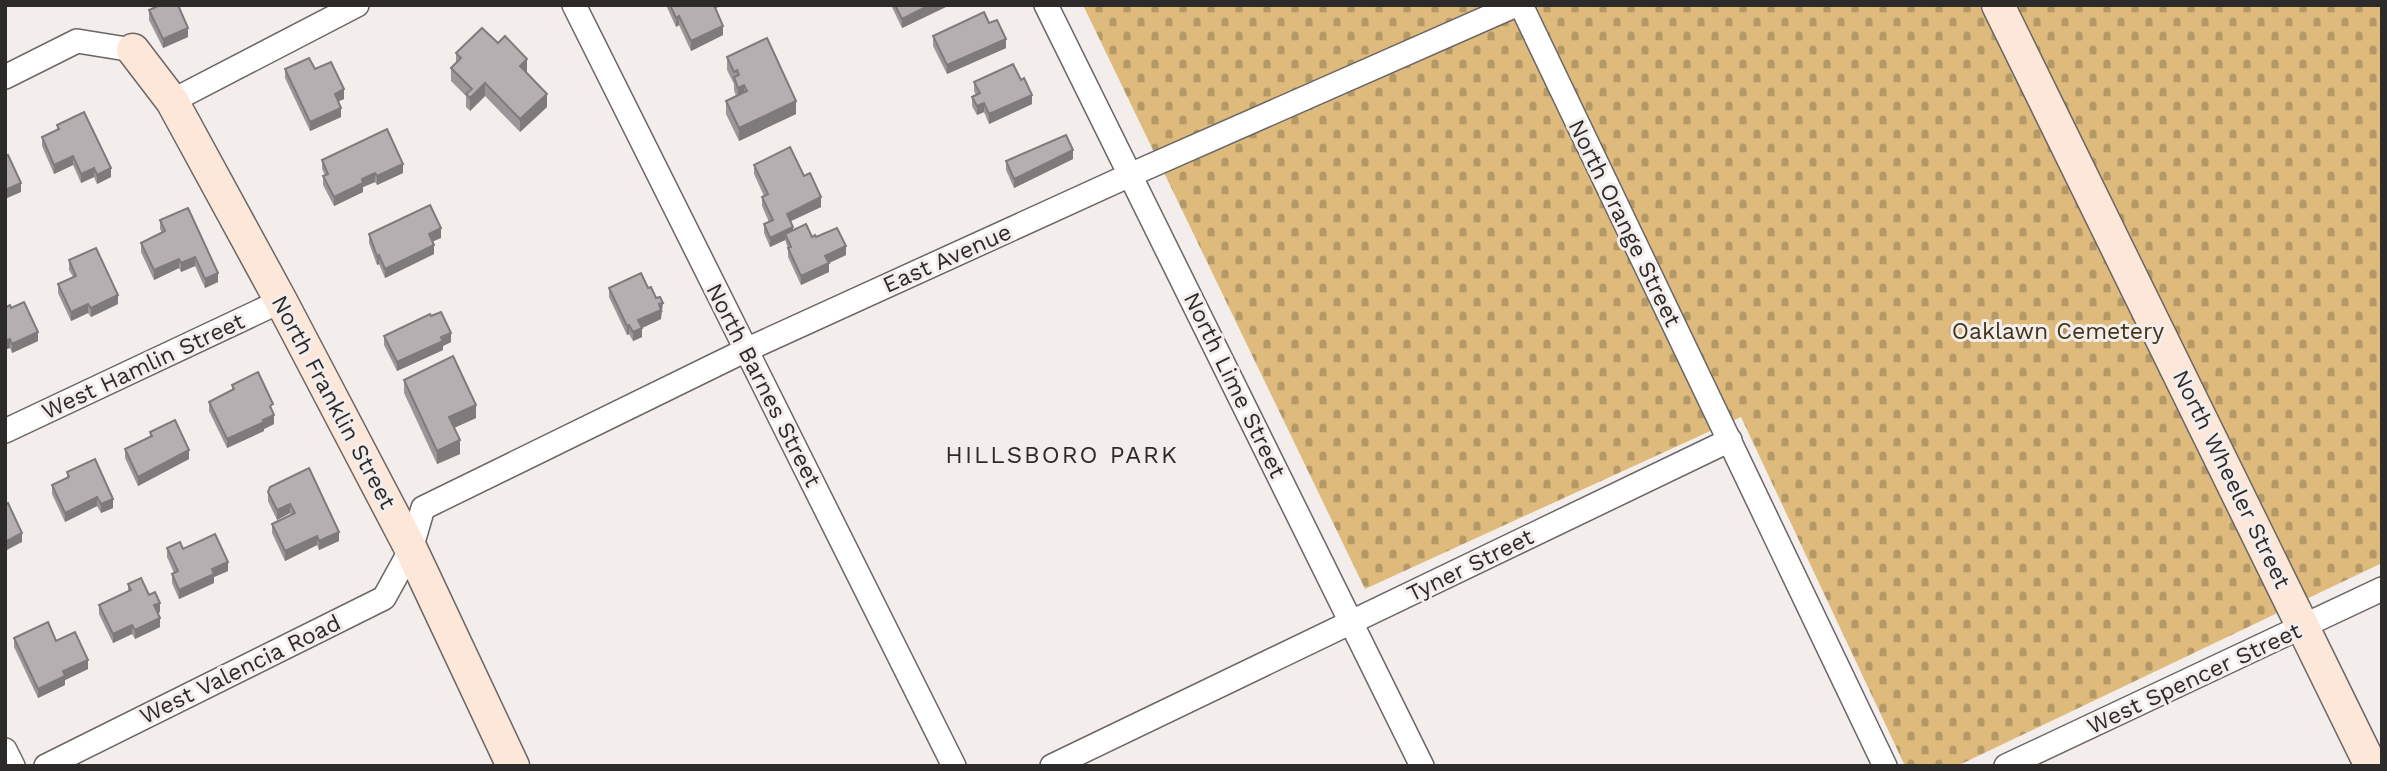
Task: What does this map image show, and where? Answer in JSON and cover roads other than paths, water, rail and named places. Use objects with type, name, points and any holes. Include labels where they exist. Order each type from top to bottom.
[{"type":"main road","name":"North Wheeler Street","points":[[1998,5],[2371,766]]},
{"type":"main road","name":"North Franklin Street","points":[[133,50],[172,101],[281,301],[411,549],[513,766]]},
{"type":"street","points":[[172,101],[357,5]]},
{"type":"street","name":"North Barnes Street","points":[[573,5],[954,766]]},
{"type":"street","name":"North Lime Street","points":[[1046,5],[1422,766]]},
{"type":"street","name":"East Avenue","points":[[411,549],[424,508],[746,349],[1130,175],[1519,5]]},
{"type":"street","name":"North Orange Street","points":[[1519,5],[1730,440]]},
{"type":"street","points":[[5,77],[77,41],[133,50]]},
{"type":"street","name":"West Hamlin Street","points":[[5,431],[281,301]]},
{"type":"street","points":[[1730,440],[1885,766]]},
{"type":"street","name":"Tyner Street","points":[[1052,766],[1730,440]]},
{"type":"street","name":"West Valencia Road","points":[[46,766],[384,598],[411,549]]},
{"type":"street","name":"West Spencer Street","points":[[2007,766],[2382,589]]},
{"type":"street","points":[[5,750],[13,766]]},
{"type":"district","name":"HILLSBORO PARK","points":[[1062,455]]},
{"type":"park label","name":"Oaklawn Cemetery","points":[[2058,331]]}]
